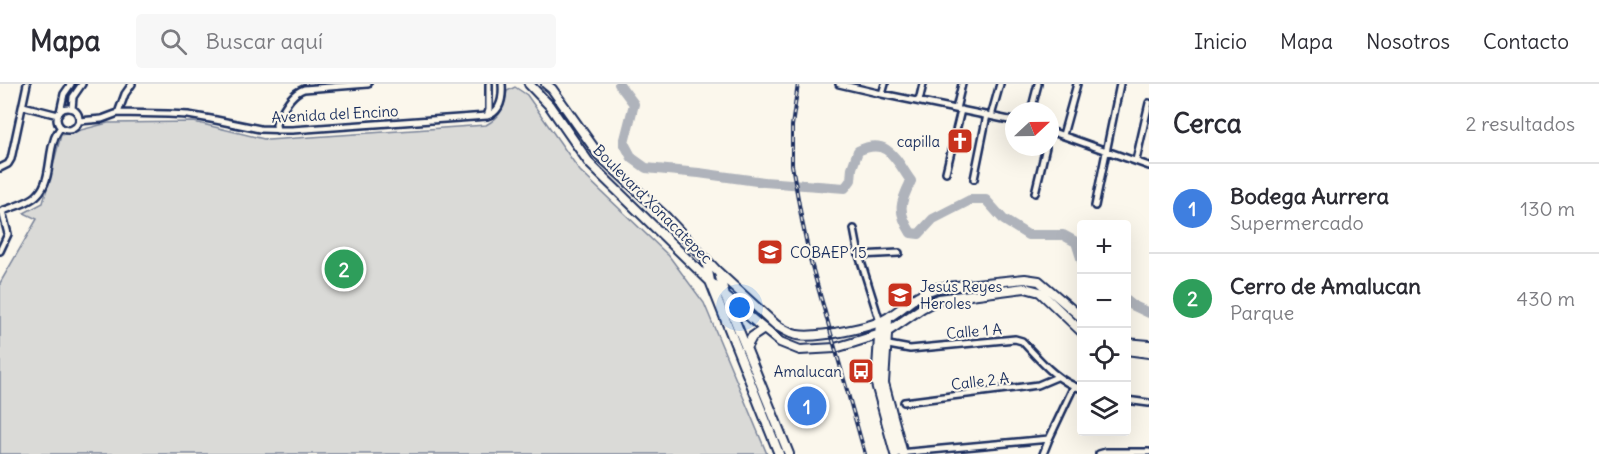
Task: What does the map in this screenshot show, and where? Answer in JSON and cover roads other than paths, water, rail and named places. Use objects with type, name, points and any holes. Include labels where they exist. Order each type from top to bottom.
[{"type":"street","points":[[0,168],[8,164],[11,159],[27,84]]},
{"type":"street","points":[[71,84],[64,94],[57,120],[61,127],[69,130],[77,126],[78,116],[72,109],[73,97],[82,84]]},
{"type":"street","points":[[118,113],[124,94],[132,84]]},
{"type":"street","points":[[277,130],[277,120],[297,91],[368,84]]},
{"type":"street","points":[[487,116],[489,84]]},
{"type":"street","points":[[487,116],[494,114],[498,109],[503,93],[502,84]]},
{"type":"street","name":"Boulevard Xonacatepec","points":[[529,84],[549,105],[590,164],[710,281],[778,454]]},
{"type":"street","name":"Boulevard Xonacatepec","points":[[546,84],[552,89],[599,155],[667,218],[718,272],[725,296],[789,454]]},
{"type":"street","points":[[839,84],[1005,119]]},
{"type":"street","points":[[882,94],[885,84]]},
{"type":"street","points":[[919,101],[923,84]]},
{"type":"street","points":[[946,172],[962,84]]},
{"type":"street","points":[[974,179],[989,115],[1000,84]]},
{"type":"street","points":[[1033,102],[1038,84]]},
{"type":"street","points":[[1064,135],[1077,84]]},
{"type":"street","points":[[1095,206],[1120,84]]},
{"type":"street","points":[[1136,160],[1149,103]]},
{"type":"street","points":[[23,106],[59,114]]},
{"type":"street","points":[[59,114],[65,109],[72,109]]},
{"type":"street","name":"Avenida del Encino","points":[[78,121],[92,121],[118,113],[188,115],[260,129],[277,130],[487,116]]},
{"type":"street","points":[[0,251],[8,234],[1,212],[38,195],[45,182],[54,139],[61,127]]},
{"type":"street","points":[[1059,134],[1149,166]]},
{"type":"street","points":[[1035,193],[1044,156]]},
{"type":"street","points":[[854,229],[859,255],[887,332]]},
{"type":"street","points":[[859,255],[899,253]]},
{"type":"street","points":[[706,260],[710,281],[725,296],[780,342],[800,350],[835,348],[881,341],[887,332],[939,299],[1025,288],[1040,292],[1078,328]]},
{"type":"street","points":[[718,272],[786,332],[798,335],[831,334],[884,320],[916,296],[937,288],[1025,279],[1040,281],[1077,314]]},
{"type":"street","points":[[884,320],[881,341],[884,382],[899,454],[1049,438]]},
{"type":"street","points":[[746,348],[752,337],[764,329]]},
{"type":"street","name":"Calle 1 A","points":[[881,341],[910,349],[1015,339],[1022,341],[1056,377],[1077,387]]},
{"type":"street","points":[[1131,343],[1149,345]]},
{"type":"street","points":[[1131,351],[1149,353]]},
{"type":"street","name":"Calle 2 A","points":[[904,402],[1038,385],[1056,377]]},
{"type":"street","points":[[1043,454],[1074,386]]},
{"type":"street","points":[[1131,401],[1149,403]]},
{"type":"street","points":[[1099,454],[1149,452]]},
{"type":"waterway","points":[[619,84],[634,104],[624,143],[632,158],[646,168],[764,182],[845,188],[851,180],[852,168],[858,151],[877,146],[884,148],[896,158],[911,181],[902,201],[902,213],[911,233],[919,234],[933,219],[970,200],[986,200],[1004,220],[1028,235],[1063,235],[1076,242],[1077,245]]},
{"type":"waterway","points":[[1131,304],[1149,313]]},
{"type":"railway","points":[[798,84],[792,126],[792,165],[802,221],[810,259],[865,454]]},
{"type":"place","name":"capilla","points":[[960,141]]},
{"type":"place","name":"COBAEP 15","points":[[770,252]]},
{"type":"place","name":"Cerro de Amalucan","points":[[344,269]]},
{"type":"place","name":"Jesús Reyes Heroles","points":[[900,295]]},
{"type":"place","name":"Amalucan","points":[[861,371]]},
{"type":"place","name":"Bodega Aurrera","points":[[807,406]]}]
